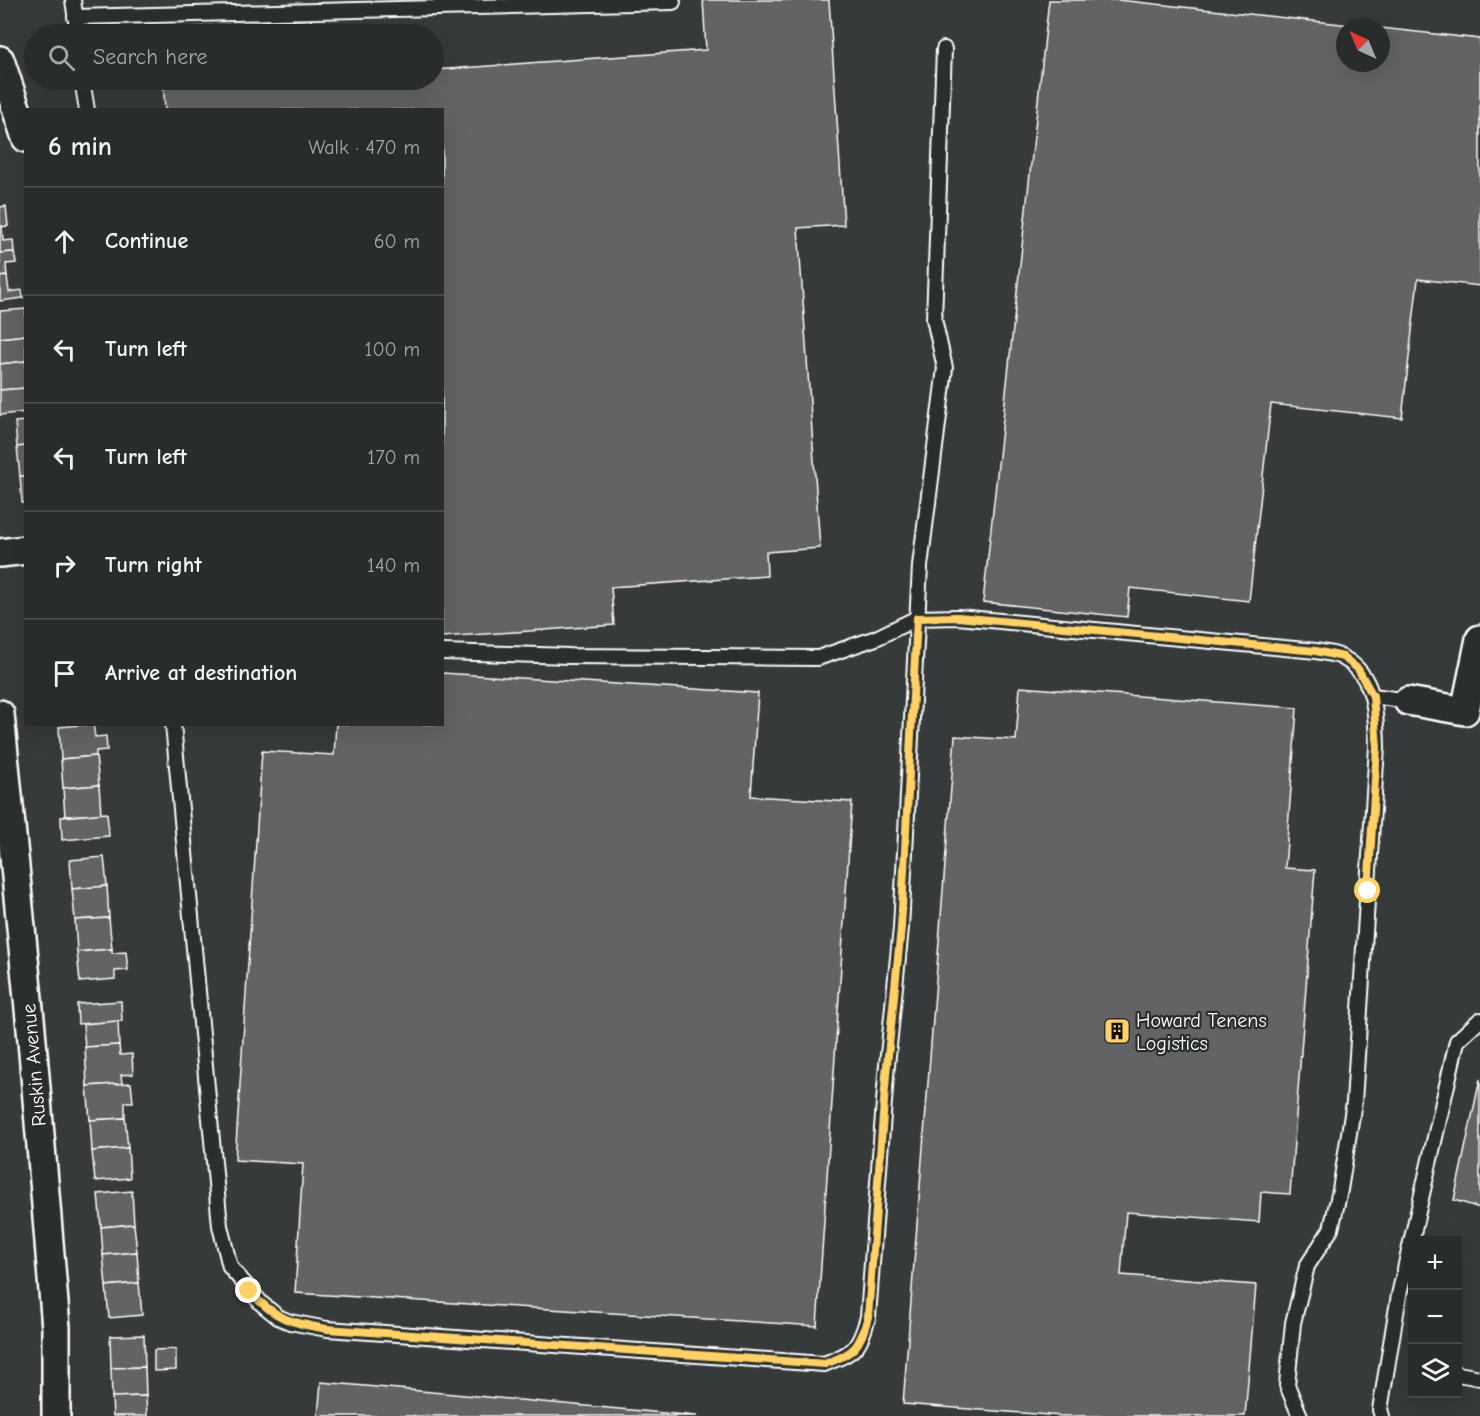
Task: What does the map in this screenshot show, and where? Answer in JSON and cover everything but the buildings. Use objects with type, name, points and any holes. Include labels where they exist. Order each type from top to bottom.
[{"type":"street","points":[[0,60],[24,132]]},
{"type":"street","points":[[0,553],[24,550]]},
{"type":"street","points":[[1407,701],[1472,713],[1480,639]]},
{"type":"street","name":"Ruskin Avenue","points":[[0,719],[56,1328],[56,1416]]},
{"type":"lane","points":[[73,0],[76,24]]},
{"type":"lane","points":[[75,17],[673,2]]},
{"type":"lane","points":[[173,726],[220,1226],[230,1267],[262,1304],[278,1317],[290,1322],[327,1329],[825,1364],[853,1351],[862,1337],[868,1317],[886,1075],[901,928],[920,566],[945,368],[934,319],[944,49]]},
{"type":"lane","points":[[84,90],[87,108]]},
{"type":"lane","points":[[444,652],[818,658],[876,638],[917,618],[958,617],[1316,651],[1343,657],[1358,669],[1373,696],[1377,747],[1354,1102],[1340,1190],[1331,1229],[1307,1266],[1293,1323],[1287,1385],[1300,1416]]},
{"type":"lane","points":[[1373,696],[1407,701]]},
{"type":"lane","points":[[1382,1416],[1380,1410],[1395,1322],[1406,1296],[1457,1041],[1480,1020]]},
{"type":"lane","points":[[1462,1375],[1480,1378]]},
{"type":"place","name":"Howard Tenens Logistics","points":[[1117,1031]]},
{"type":"route","points":[[249,1291],[278,1317],[290,1322],[327,1329],[825,1364],[853,1351],[862,1337],[868,1317],[886,1075],[901,928],[917,618],[958,617],[1316,651],[1343,657],[1358,669],[1367,684],[1373,696],[1376,720],[1377,747],[1368,891]]}]
